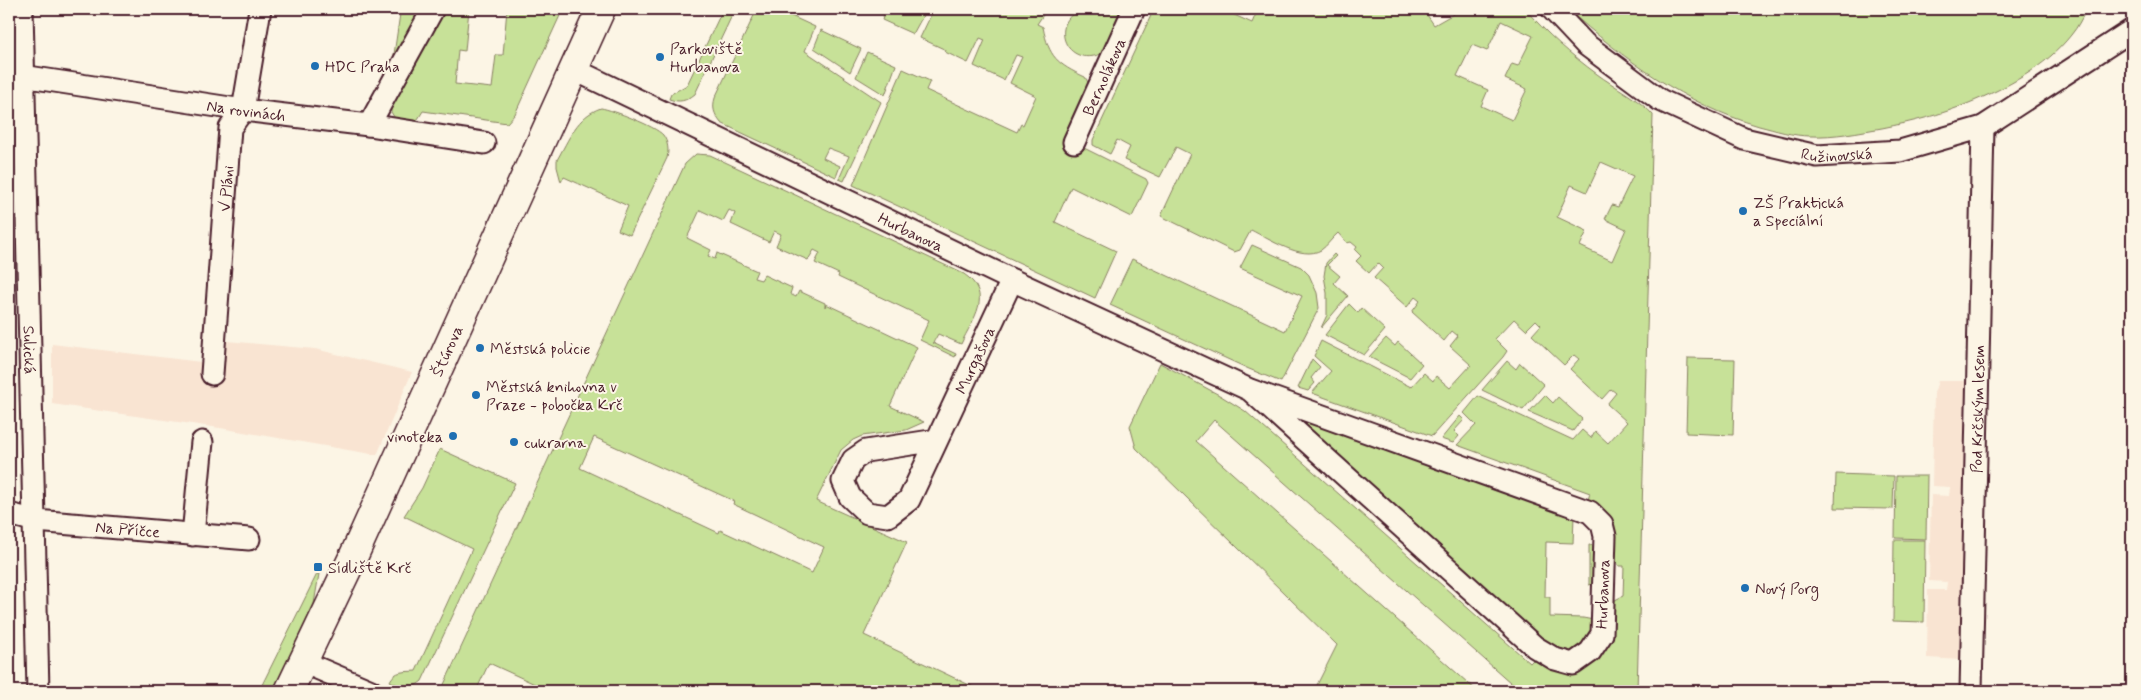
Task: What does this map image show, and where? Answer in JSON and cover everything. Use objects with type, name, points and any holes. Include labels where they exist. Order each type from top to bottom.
[{"type":"street","name":"Sulická","points":[[22,9],[16,75],[36,521],[38,691]]},
{"type":"street","name":"V Pláni","points":[[212,374],[230,128],[243,110],[260,9]]},
{"type":"street","points":[[369,125],[433,9]]},
{"type":"street","name":"Štúrova","points":[[289,691],[355,553],[601,9]]},
{"type":"street","name":"Bernolákova","points":[[1074,142],[1134,9]]},
{"type":"street","name":"Ružinovská","points":[[1552,9],[1585,44],[1660,100],[1744,139],[1817,156],[1900,151],[1982,127],[2132,30]]},
{"type":"street","name":"Hurbanova","points":[[573,69],[1012,280],[1250,390],[1590,512],[1602,524],[1605,536],[1602,634],[1590,652],[1573,664],[1554,659],[1535,646],[1250,390]]},
{"type":"street","name":"Na rovinách","points":[[16,75],[243,110],[369,125],[484,143]]},
{"type":"street","name":"Pod Krčským lesem","points":[[1971,691],[1982,127]]},
{"type":"street","name":"Murgašova","points":[[937,440],[1012,280]]},
{"type":"street","points":[[193,535],[202,442]]},
{"type":"street","name":"Na Příčce","points":[[9,514],[36,521],[249,539]]},
{"type":"street","points":[[303,662],[371,691]]},
{"type":"shaded area","points":[[227,341],[315,349],[412,372],[377,455],[220,428],[52,404],[52,344],[201,362]]},
{"type":"shaded area","points":[[1938,381],[1971,381],[1963,660],[1927,658],[1928,590],[1946,590],[1947,582],[1929,581],[1931,495],[1949,496],[1950,487],[1932,486],[1934,393]]},
{"type":"green space","points":[[394,9],[421,9],[393,61],[400,14],[393,12]]},
{"type":"green space","points":[[442,9],[469,9],[465,51],[458,50],[455,84],[492,88],[496,55],[503,55],[507,9],[563,9],[515,114],[507,123],[423,111],[418,119],[411,123],[396,120],[391,112],[391,106]]},
{"type":"green space","points":[[723,9],[735,9],[695,94],[683,101],[669,99],[671,94],[687,85]]},
{"type":"green space","points":[[757,9],[792,9],[789,15],[815,27],[805,51],[881,102],[844,181],[839,179],[849,156],[828,148],[823,158],[840,166],[836,177],[721,123],[717,117],[714,111],[715,98]]},
{"type":"green space","points":[[886,9],[1047,9],[1037,24],[1043,27],[1048,46],[1061,63],[1085,77],[1089,84],[1066,139],[1146,179],[1148,183],[1132,217],[1071,187],[1055,222],[1116,251],[1095,298],[853,185],[903,69],[930,81],[926,90],[1017,132],[1021,124],[1023,125],[1036,96],[1010,83],[1022,57],[1016,55],[1004,80],[974,66],[985,40],[980,38],[968,63],[920,38],[931,15],[925,12],[913,34],[882,20]]},
{"type":"green space","points":[[1123,9],[1103,53],[1081,56],[1072,51],[1066,44],[1064,27],[1069,18],[1078,10]]},
{"type":"green space","points":[[1154,9],[1221,9],[1252,23],[1258,9],[1423,9],[1434,25],[1455,13],[1457,9],[1525,9],[1550,35],[1578,59],[1635,99],[1653,115],[1637,691],[1520,691],[1214,420],[1196,441],[1477,691],[1314,691],[1337,645],[1136,448],[1130,426],[1160,363],[1245,411],[1530,663],[1535,658],[1540,662],[1609,642],[1614,626],[1615,600],[1623,596],[1624,566],[1619,566],[1615,560],[1614,533],[1588,500],[1590,493],[1457,445],[1476,425],[1464,413],[1478,396],[1573,440],[1582,430],[1591,438],[1595,431],[1608,443],[1627,422],[1607,404],[1616,393],[1611,389],[1602,399],[1570,369],[1579,359],[1574,355],[1564,365],[1532,335],[1541,325],[1536,320],[1526,330],[1514,319],[1495,339],[1507,351],[1503,357],[1432,436],[1312,393],[1331,371],[1314,356],[1321,341],[1411,387],[1424,373],[1433,381],[1436,376],[1450,388],[1471,365],[1450,346],[1458,336],[1452,331],[1444,341],[1412,312],[1420,301],[1415,297],[1407,307],[1374,278],[1383,268],[1378,263],[1369,273],[1356,261],[1361,256],[1355,250],[1357,247],[1351,242],[1347,243],[1338,233],[1321,250],[1305,253],[1286,248],[1251,230],[1240,250],[1234,252],[1161,216],[1190,154],[1176,147],[1160,177],[1124,160],[1130,147],[1117,140],[1110,154],[1093,145],[1093,140]],"holes":[[[1501,21],[1533,36],[1518,66],[1512,64],[1505,79],[1527,89],[1512,120],[1481,106],[1488,90],[1457,76],[1472,45],[1487,51]],[[1601,162],[1633,176],[1618,207],[1612,205],[1605,219],[1626,229],[1612,261],[1580,246],[1587,231],[1557,217],[1571,185],[1587,192]]]},
{"type":"green space","points":[[1567,9],[2087,9],[2073,32],[2050,57],[1997,91],[1937,115],[1915,121],[1855,133],[1804,136],[1759,126],[1732,117],[1680,92],[1633,62]]},
{"type":"green space","points":[[821,30],[861,49],[850,72],[814,48]]},
{"type":"green space","points":[[867,52],[896,65],[885,95],[856,77]]},
{"type":"green space","points":[[601,108],[652,127],[663,135],[667,143],[667,158],[630,235],[618,230],[628,206],[564,177],[561,182],[557,167],[557,160],[574,129],[586,117]]},
{"type":"green space","points":[[696,154],[710,155],[964,274],[973,282],[978,290],[978,307],[961,344],[938,334],[933,343],[956,354],[955,357],[920,340],[929,320],[838,277],[839,274],[815,263],[820,253],[814,250],[808,260],[776,246],[781,234],[774,231],[769,242],[731,224],[735,213],[729,210],[723,221],[700,210],[687,238],[711,250],[708,256],[715,259],[717,253],[757,271],[754,278],[761,280],[764,275],[792,288],[790,294],[796,297],[799,291],[825,303],[825,307],[826,304],[917,347],[890,406],[924,422],[906,430],[862,436],[853,440],[841,450],[816,501],[907,542],[864,635],[982,691],[550,691],[489,663],[476,691],[441,691],[685,164]],"holes":[[[594,437],[734,501],[733,504],[824,547],[812,573],[720,530],[719,533],[580,468]]]},
{"type":"green space","points":[[1252,245],[1301,267],[1309,275],[1317,293],[1319,308],[1281,382],[1110,305],[1132,259],[1285,331],[1302,296],[1240,268]]},
{"type":"green space","points":[[1334,254],[1336,256],[1327,265],[1340,276],[1334,283],[1348,296],[1321,328],[1327,315],[1327,293],[1324,276],[1326,263]]},
{"type":"green space","points":[[1349,304],[1358,313],[1361,308],[1385,330],[1364,355],[1325,335]]},
{"type":"green space","points":[[1386,338],[1395,346],[1398,342],[1422,364],[1410,378],[1369,357]]},
{"type":"green space","points":[[1688,358],[1735,359],[1733,435],[1686,433]]},
{"type":"green space","points":[[1312,359],[1320,367],[1311,378],[1315,383],[1308,391],[1298,388]]},
{"type":"green space","points":[[1507,361],[1516,369],[1520,363],[1544,385],[1523,410],[1482,390]]},
{"type":"green space","points":[[1545,395],[1553,403],[1558,397],[1582,419],[1573,431],[1529,412]]},
{"type":"green space","points":[[1296,414],[1574,516],[1573,543],[1546,542],[1545,597],[1550,597],[1550,617],[1583,618],[1599,621],[1596,633],[1576,652],[1567,653],[1551,650],[1296,420]]},
{"type":"green space","points":[[1460,416],[1464,420],[1454,431],[1459,436],[1453,443],[1441,439]]},
{"type":"green space","points":[[440,449],[515,483],[422,681],[414,686],[406,687],[390,681],[398,673],[416,671],[472,549],[404,516],[422,488]]},
{"type":"green space","points":[[1836,474],[1894,476],[1893,509],[1835,508]]},
{"type":"green space","points":[[1896,476],[1927,476],[1926,539],[1895,538]]},
{"type":"green space","points":[[1894,540],[1925,540],[1924,622],[1893,621]]},
{"type":"green space","points":[[1589,545],[1599,546],[1600,582],[1589,585]]},
{"type":"green space","points":[[317,574],[319,574],[314,604],[273,691],[259,691]]},
{"type":"place","name":"Parkoviště Hurbanova","points":[[660,57]]},
{"type":"place","name":"HDC Praha","points":[[315,66]]},
{"type":"place","name":"ZŠ Praktická a Speciální","points":[[1743,211]]},
{"type":"place","name":"Městská policie","points":[[480,348]]},
{"type":"place","name":"Městská knihovna v Praze - pobočka Krč","points":[[476,395]]},
{"type":"place","name":"vinoteka","points":[[453,436]]},
{"type":"place","name":"cukrarna","points":[[514,442]]},
{"type":"place","name":"Sídliště Krč","points":[[318,567]]},
{"type":"place","name":"Nový Porg","points":[[1745,588]]}]
